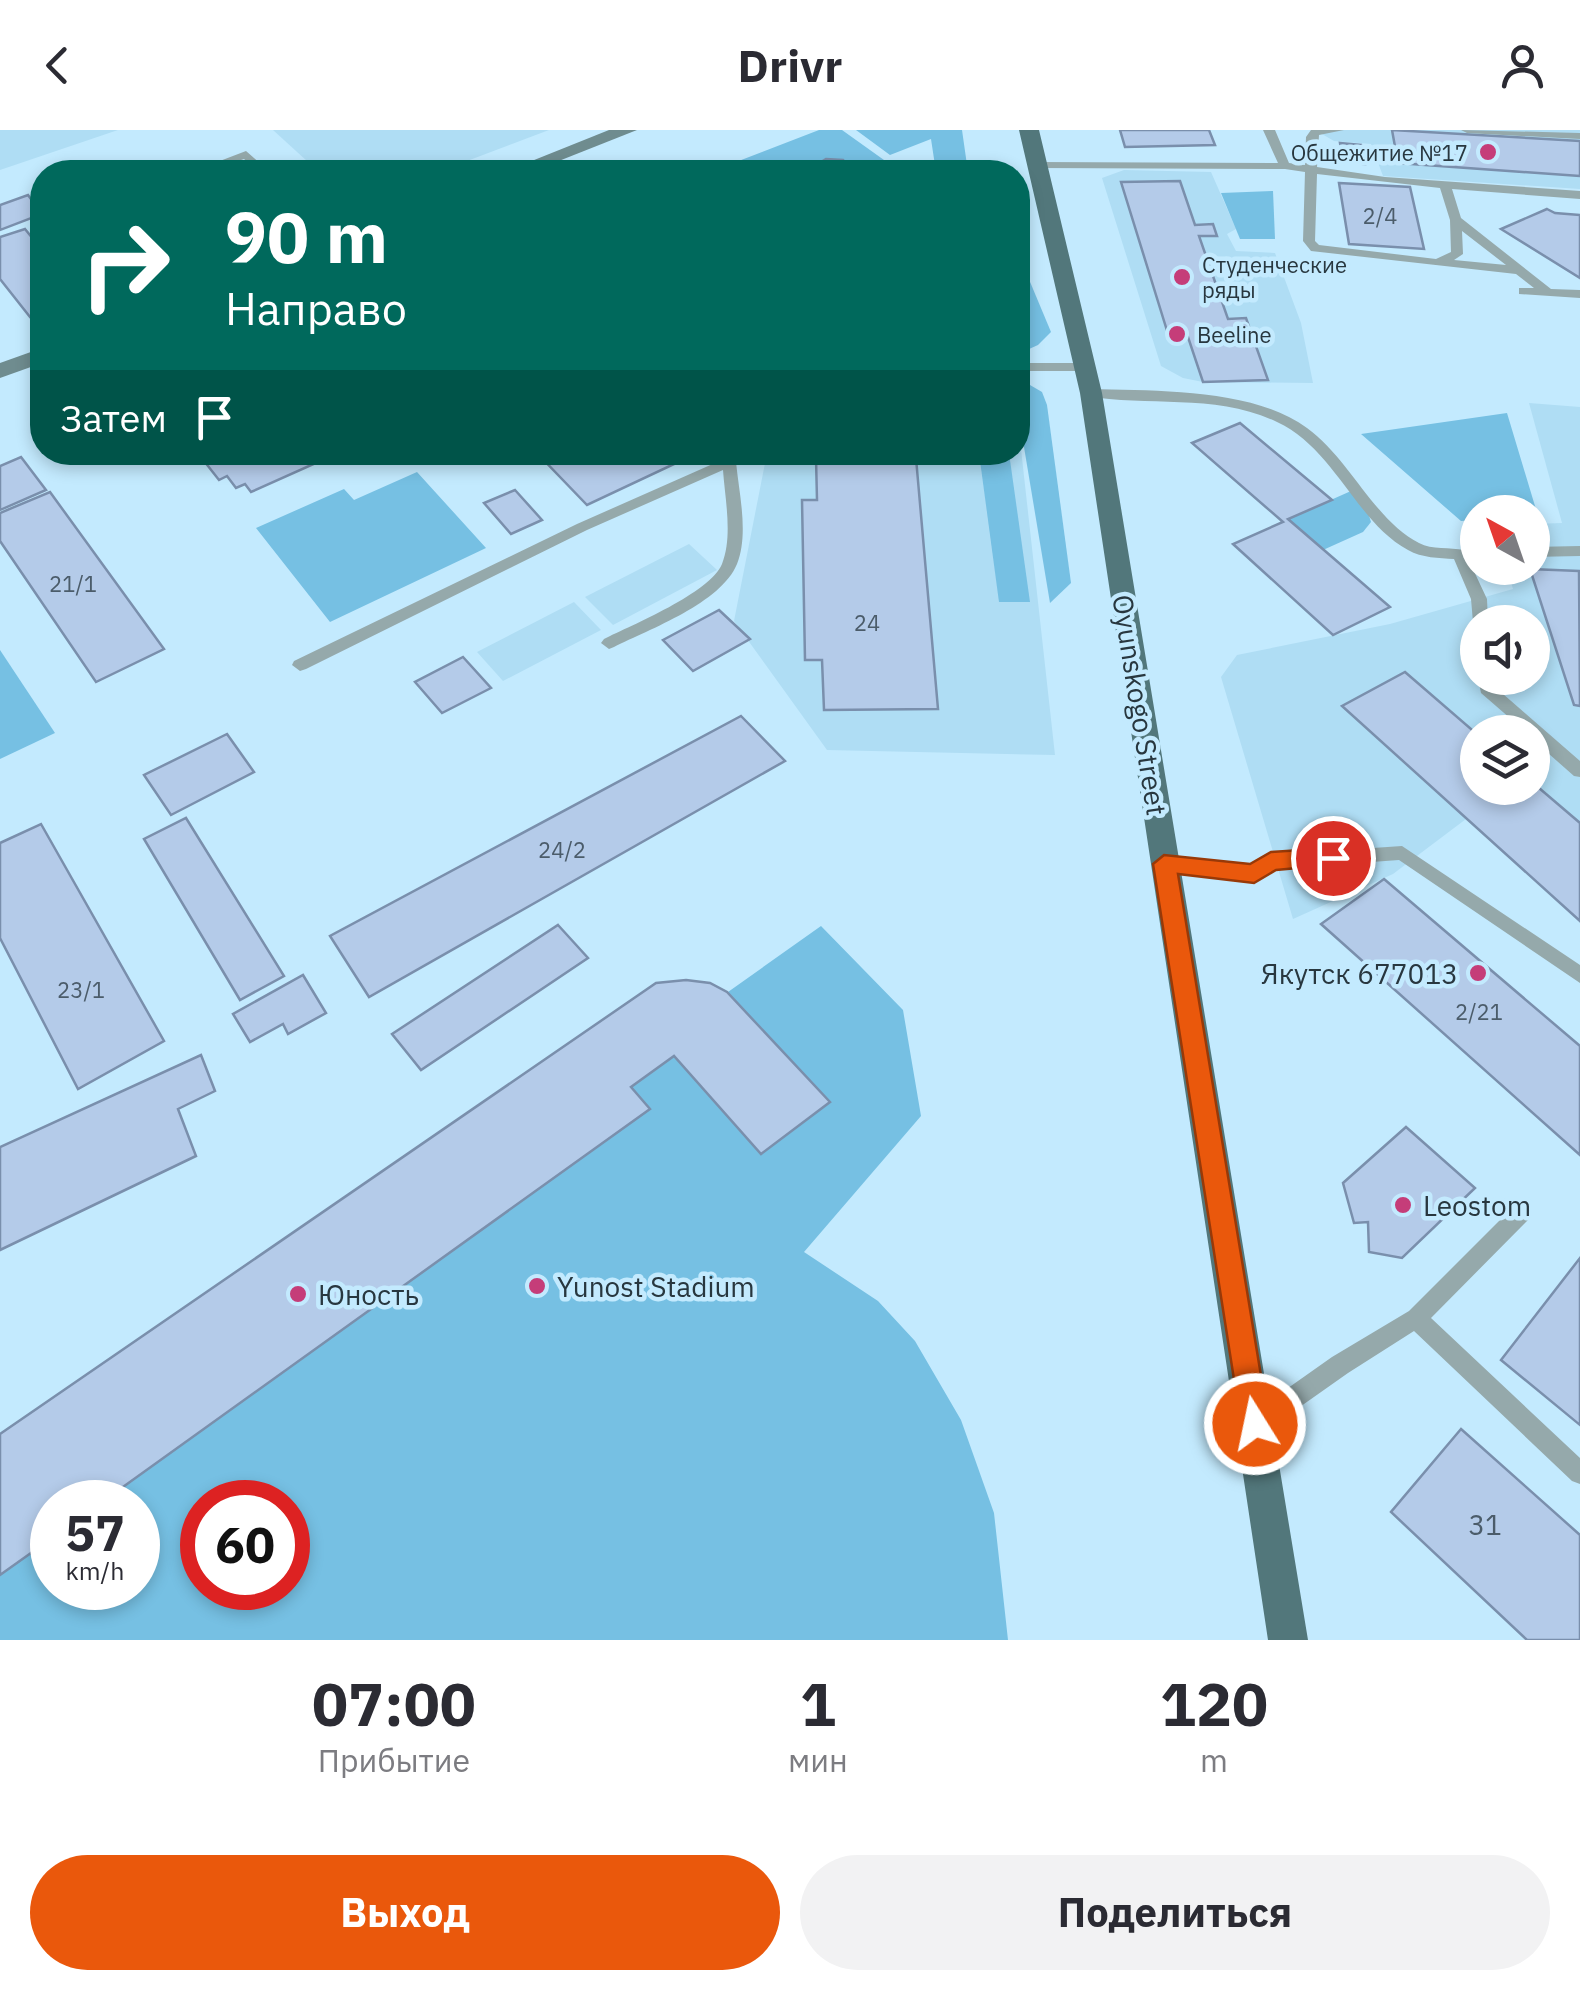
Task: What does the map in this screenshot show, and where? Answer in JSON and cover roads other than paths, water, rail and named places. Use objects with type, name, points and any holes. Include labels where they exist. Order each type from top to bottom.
[{"type":"main road","name":"Oyunskogo Street","points":[[1028,130],[1088,380],[1288,1640]]},
{"type":"street","points":[[546,160],[627,130]]},
{"type":"street","points":[[0,371],[30,360]]},
{"type":"lane","points":[[1269,130],[1285,166]]},
{"type":"lane","points":[[1338,130],[1315,132],[1312,137],[1309,241],[1315,248],[1519,270]]},
{"type":"lane","points":[[1467,130],[1580,136]]},
{"type":"lane","points":[[230,160],[246,154],[253,160]]},
{"type":"lane","points":[[1036,165],[1285,166],[1445,185],[1580,195]]},
{"type":"lane","points":[[1438,263],[1457,254],[1456,220],[1445,185]]},
{"type":"lane","points":[[1456,220],[1546,292]]},
{"type":"lane","points":[[1523,290],[1580,294]]},
{"type":"lane","points":[[1030,369],[1152,394],[1244,406],[1300,429],[1398,535],[1417,549],[1459,554],[1479,605]]},
{"type":"lane","points":[[300,665],[715,465]]},
{"type":"lane","points":[[609,643],[714,586],[730,567],[734,539],[732,465]]},
{"type":"lane","points":[[1550,552],[1580,551]]},
{"type":"lane","points":[[1495,695],[1580,771]]},
{"type":"lane","points":[[1164,864],[1254,874],[1271,862],[1402,853],[1580,974]]},
{"type":"lane","points":[[1255,1424],[1416,1318],[1521,1213]]},
{"type":"lane","points":[[1416,1318],[1580,1473]]},
{"type":"place","name":"Общежитие №17","points":[[1488,152]]},
{"type":"place","name":"Студенческие ряды","points":[[1182,277]]},
{"type":"place","name":"Beeline","points":[[1177,334]]},
{"type":"place","name":"Якутск 677013","points":[[1478,973]]},
{"type":"place","name":"Leostom","points":[[1403,1205]]},
{"type":"place","name":"Yunost Stadium","points":[[537,1286]]},
{"type":"place","name":"Юность","points":[[298,1294]]}]
